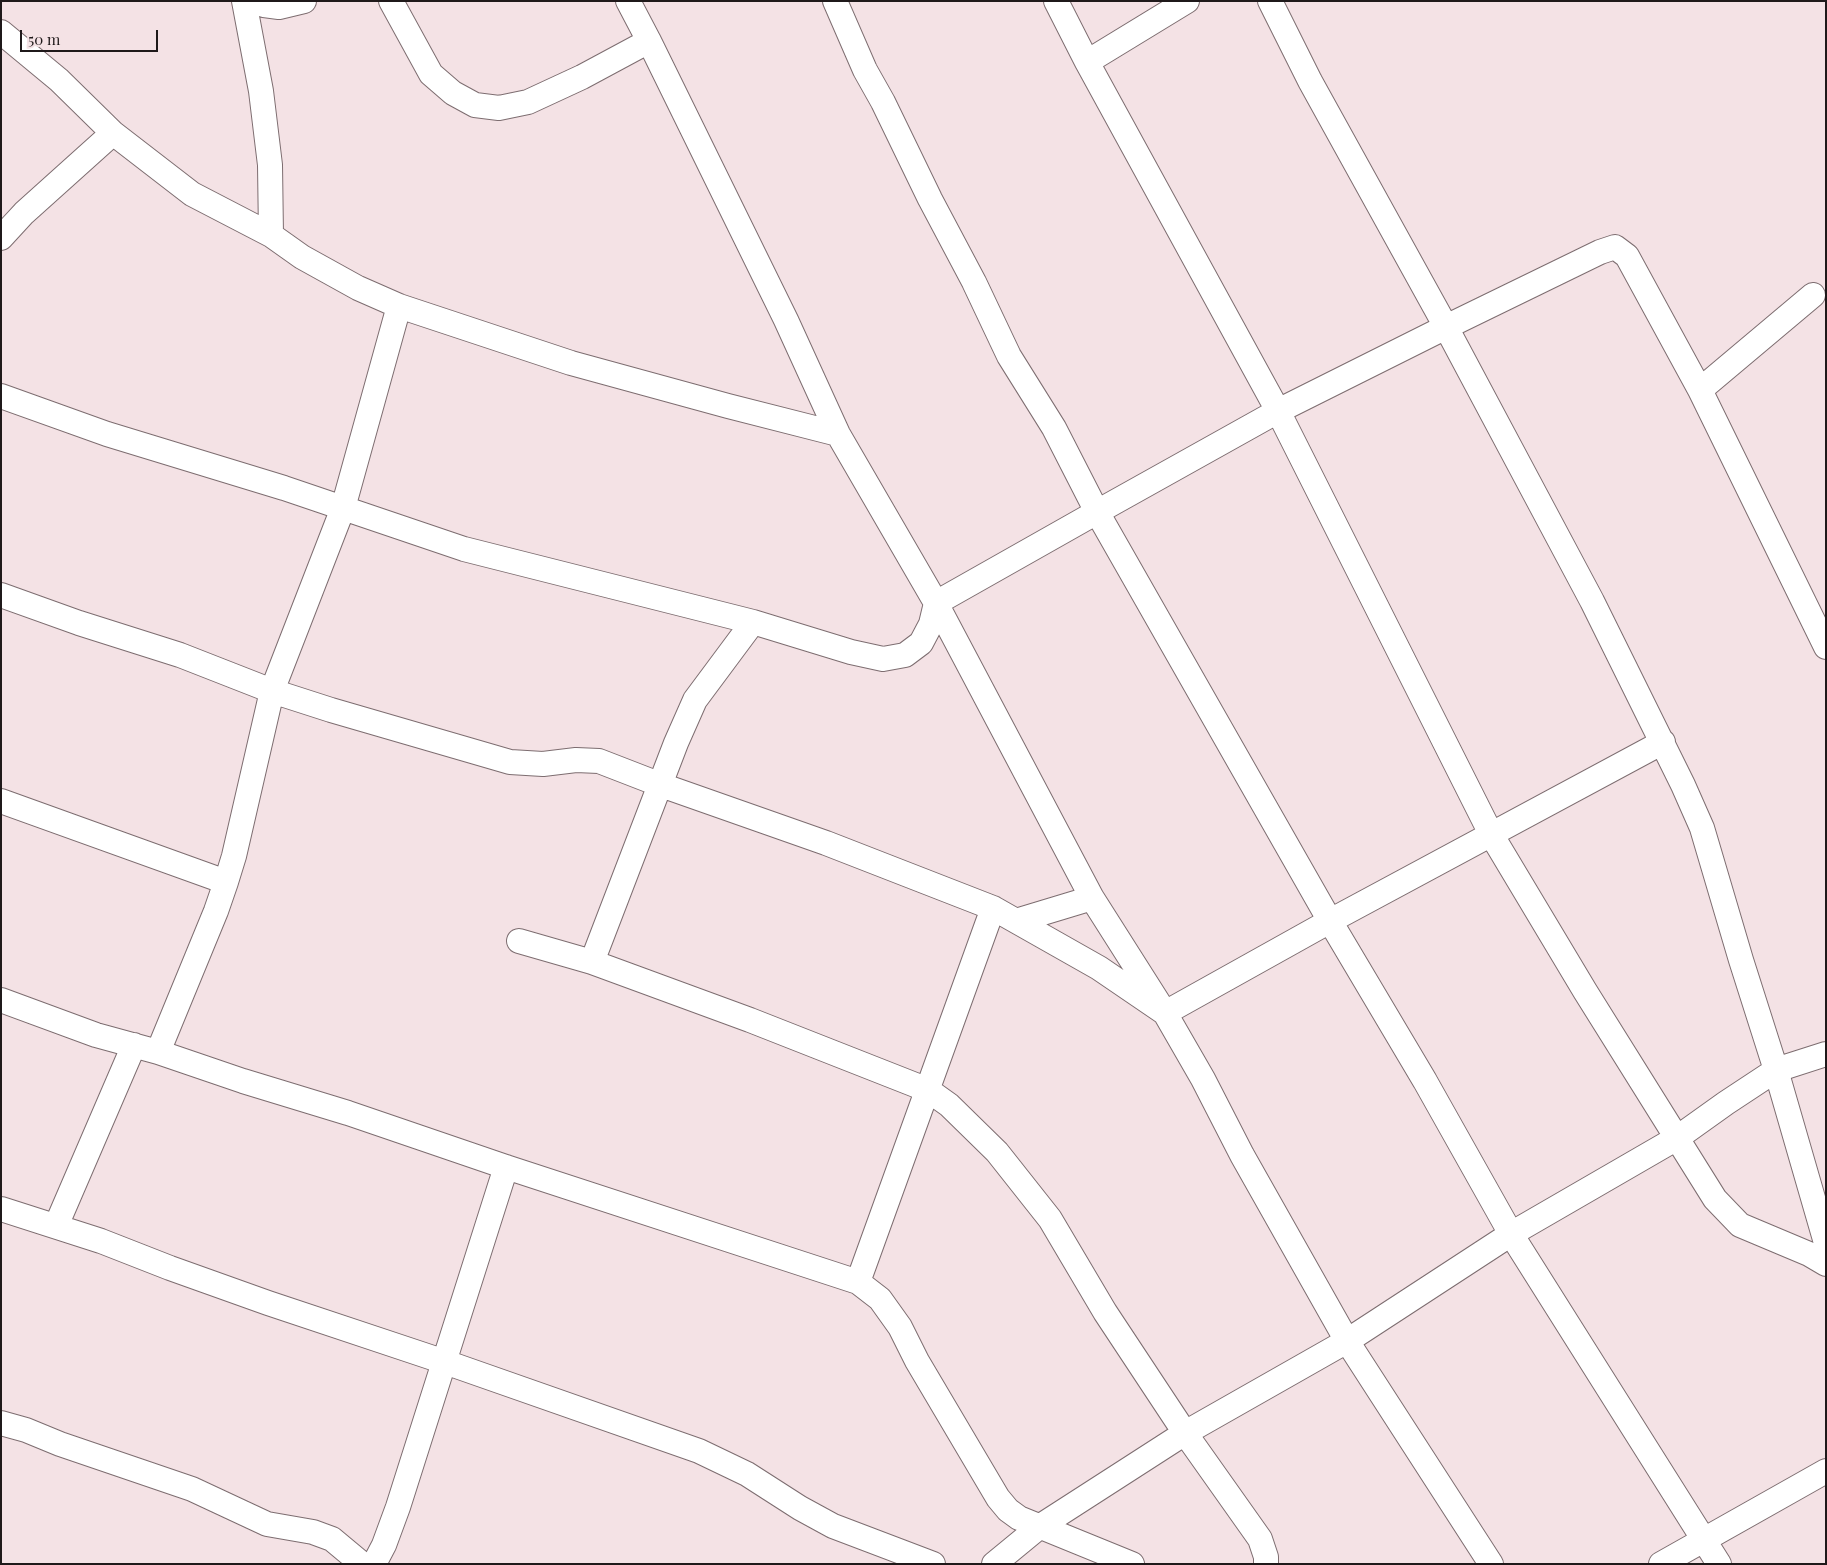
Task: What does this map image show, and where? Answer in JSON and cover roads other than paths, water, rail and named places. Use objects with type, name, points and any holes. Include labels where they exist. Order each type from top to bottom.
[{"type":"street","points":[[244,1],[261,91],[267,137],[270,165],[272,235]]},
{"type":"street","points":[[255,1],[264,6],[279,7],[304,1]]},
{"type":"street","points":[[390,1],[431,74],[453,93],[475,105],[499,108],[528,102],[582,77],[649,41]]},
{"type":"street","points":[[628,1],[786,320],[838,434],[936,603],[1092,898],[1165,1013],[1203,1079],[1277,1219],[1347,1341],[1491,1564]]},
{"type":"street","points":[[835,1],[865,70],[974,282],[1009,356],[1054,428],[1097,512],[1330,921],[1425,1081],[1511,1234],[1719,1564]]},
{"type":"street","points":[[1056,1],[1087,62],[1278,411],[1491,834],[1584,991],[1715,1199],[1740,1225],[1809,1254],[1826,1264]]},
{"type":"street","points":[[1087,62],[1187,1]]},
{"type":"street","points":[[1270,1],[1310,81],[1446,327],[1592,601],[1663,742],[1702,828],[1776,1070],[1826,1243]]},
{"type":"street","points":[[1,32],[59,80],[113,134],[192,194],[272,235],[310,262],[358,288],[399,306],[571,363],[838,434]]},
{"type":"street","points":[[1,238],[24,214],[113,134]]},
{"type":"street","points":[[1,396],[107,434],[284,488],[464,549],[753,622],[882,660],[905,655],[921,643],[931,624],[936,603],[1097,512],[1278,411],[1600,252],[1615,247],[1627,256],[1700,390],[1826,647]]},
{"type":"street","points":[[1700,390],[1813,295]]},
{"type":"street","points":[[158,1052],[226,882],[234,856],[272,691],[343,508],[399,306]]},
{"type":"street","points":[[1,595],[79,623],[180,655],[272,691],[373,723],[510,762],[543,764],[576,760],[599,761],[661,785],[826,843],[994,908],[1098,968],[1165,1013]]},
{"type":"street","points":[[592,962],[676,743],[695,700],[753,622]]},
{"type":"street","points":[[1165,1013],[1330,921],[1663,742]]},
{"type":"street","points":[[1,801],[226,882]]},
{"type":"street","points":[[1016,921],[1092,898]]},
{"type":"street","points":[[858,1282],[994,908]]},
{"type":"street","points":[[519,941],[592,962],[750,1020],[928,1090],[948,1105],[997,1152],[1050,1219],[1105,1312],[1260,1539],[1266,1557],[1266,1564]]},
{"type":"street","points":[[1,1000],[96,1034],[357,1116],[506,1167],[858,1282],[880,1300],[900,1326],[917,1361],[998,1498],[1008,1510],[1019,1518],[1039,1527],[1132,1564]]},
{"type":"street","points":[[56,1226],[134,1045]]},
{"type":"street","points":[[994,1564],[1039,1527],[1186,1433],[1347,1341],[1511,1234],[1677,1138],[1776,1070],[1826,1054]]},
{"type":"street","points":[[374,1564],[384,1545],[398,1507],[506,1167]]},
{"type":"street","points":[[1,1209],[56,1226],[268,1303],[445,1362],[699,1451],[746,1474],[833,1526],[933,1564]]},
{"type":"street","points":[[1,1423],[26,1430],[60,1444],[192,1489],[267,1524],[313,1532],[332,1539],[362,1564]]},
{"type":"street","points":[[1661,1564],[1826,1471]]}]
